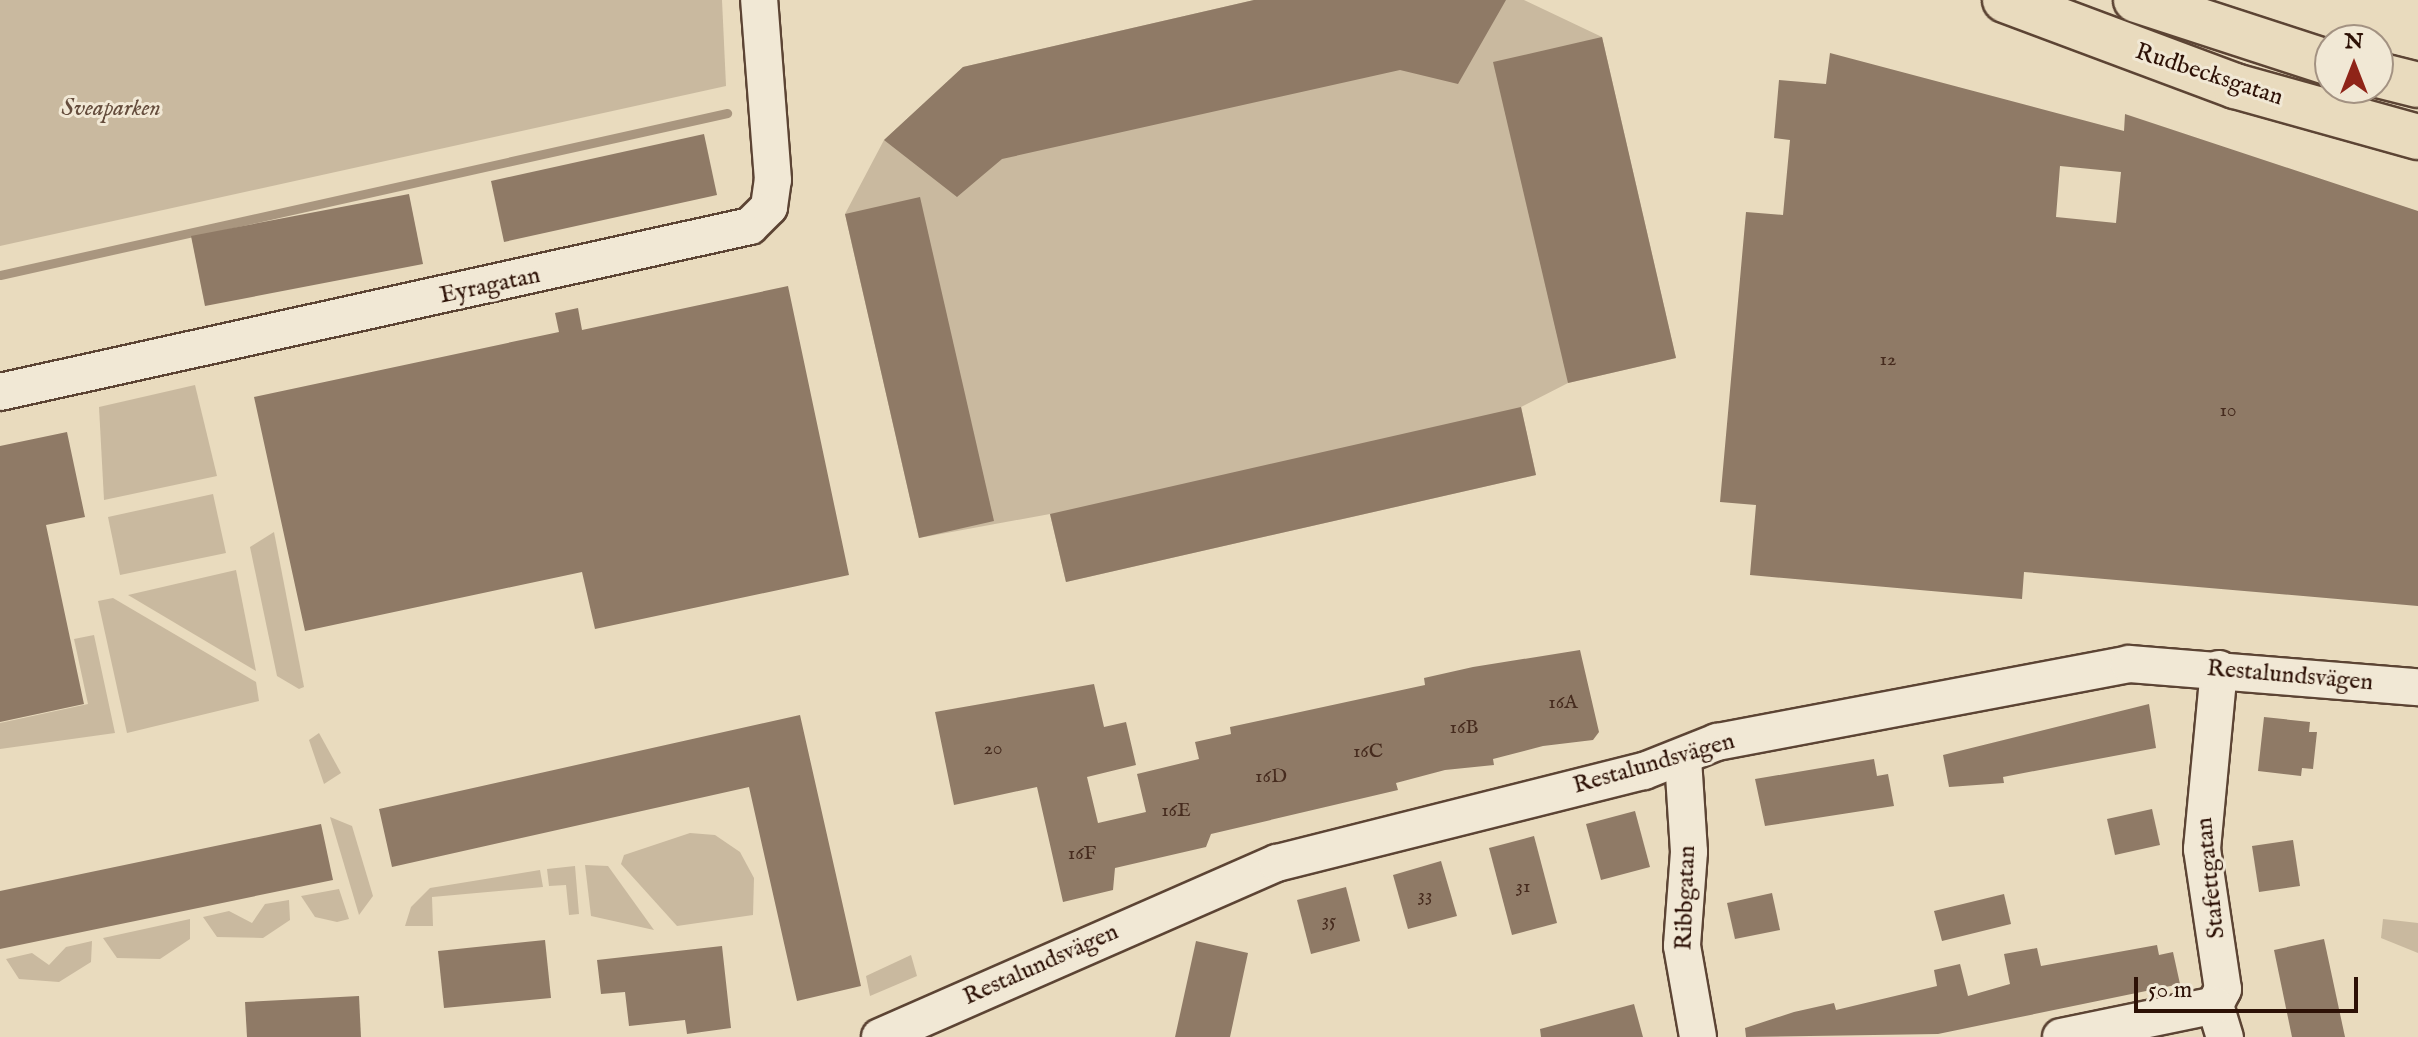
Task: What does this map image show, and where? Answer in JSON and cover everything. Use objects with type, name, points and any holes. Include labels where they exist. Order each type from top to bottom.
[{"type":"main road","name":"Rudbecksgatan","points":[[2005,0],[2235,86],[2418,137]]},
{"type":"main road","name":"Rudbecksgatan","points":[[2136,0],[2314,58]]},
{"type":"main road","points":[[2394,79],[2418,85]]},
{"type":"street","name":"Eyragatan","points":[[0,392],[750,226],[769,207],[773,180],[759,0]]},
{"type":"street","name":"Restalundsvägen","points":[[880,1037],[1277,863],[1683,759],[1717,742],[2129,664],[2418,687]]},
{"type":"street","name":"Stafettgatan","points":[[2219,669],[2202,849],[2223,989],[2220,1021]]},
{"type":"street","name":"Ribbgatan","points":[[1683,759],[1689,852],[1682,946],[1698,1037]]},
{"type":"street","points":[[2061,1037],[2220,1021]]},
{"type":"green space","name":"Sveaparken","points":[[0,0],[722,0],[726,86],[0,246]]},
{"type":"green space","points":[[1254,0],[1524,0],[1602,37],[1676,358],[1568,383],[1521,407],[1536,475],[1066,582],[1050,514],[919,538],[845,214],[884,140],[963,67]]},
{"type":"green space","points":[[195,385],[217,476],[104,500],[99,407]]},
{"type":"green space","points":[[213,494],[226,553],[120,575],[108,517]]},
{"type":"green space","points":[[274,532],[304,687],[299,689],[277,676],[250,547]]},
{"type":"green space","points":[[236,570],[256,671],[128,595]]},
{"type":"green space","points":[[113,598],[256,682],[259,701],[127,733],[98,601]]},
{"type":"green space","points":[[94,635],[115,733],[0,749],[0,723],[88,704],[74,639]]},
{"type":"green space","points":[[319,733],[341,773],[324,784],[309,740]]},
{"type":"green space","points":[[330,817],[352,826],[373,896],[359,915]]},
{"type":"green space","points":[[690,833],[715,835],[740,852],[754,878],[753,915],[677,926],[621,864],[624,855]]},
{"type":"green space","points":[[585,865],[608,866],[654,930],[591,916]]},
{"type":"green space","points":[[575,866],[579,914],[569,915],[566,885],[549,886],[547,869]]},
{"type":"green space","points":[[540,870],[543,887],[432,897],[433,926],[405,926],[411,907],[430,888]]},
{"type":"green space","points":[[339,889],[349,919],[337,922],[315,917],[301,896]]},
{"type":"green space","points":[[289,900],[290,920],[263,938],[217,937],[203,917],[229,911],[252,923],[265,904]]},
{"type":"green space","points":[[190,919],[190,939],[160,959],[117,958],[103,938]]},
{"type":"green space","points":[[2383,919],[2418,923],[2418,953],[2381,938]]},
{"type":"green space","points":[[92,941],[91,962],[59,982],[19,979],[6,959],[32,953],[49,965],[66,947]]},
{"type":"green space","points":[[911,955],[917,976],[870,996],[866,976]]},
{"type":"building","points":[[1254,0],[1506,0],[1458,84],[1400,70],[1002,159],[957,197],[884,140],[963,67]]},
{"type":"building","points":[[1602,37],[1676,358],[1568,383],[1493,62]]},
{"type":"building","points":[[1830,53],[2124,131],[2125,114],[2418,211],[2418,606],[2024,572],[2022,599],[1750,575],[1756,505],[1720,502],[1746,212],[1783,215],[1790,140],[1774,138],[1779,80],[1826,84]],"holes":[[[2060,166],[2121,172],[2116,223],[2056,217]]]},
{"type":"building","points":[[704,134],[717,195],[504,242],[491,181]]},
{"type":"building","points":[[409,194],[423,264],[205,306],[191,236]]},
{"type":"building","points":[[920,197],[994,521],[919,538],[845,214]]},
{"type":"building","points":[[788,286],[849,575],[595,629],[582,572],[305,631],[254,397],[559,332],[555,313],[578,308],[582,330]]},
{"type":"building","points":[[1521,407],[1536,475],[1066,582],[1050,514]]},
{"type":"building","points":[[67,432],[85,517],[46,525],[84,704],[0,722],[0,446]]},
{"type":"building","points":[[1580,650],[1599,732],[1593,740],[1543,746],[1493,759],[1494,765],[1445,770],[1396,783],[1398,790],[1211,834],[1206,847],[1115,868],[1113,890],[1063,902],[1037,787],[954,805],[935,712],[1094,684],[1104,727],[1126,722],[1136,765],[1087,777],[1098,823],[1146,812],[1137,774],[1199,759],[1195,742],[1231,734],[1230,727],[1425,685],[1424,678],[1473,667]]},
{"type":"building","points":[[2149,704],[2156,748],[2003,777],[2004,783],[1949,787],[1943,755]]},
{"type":"building","points":[[800,715],[861,986],[797,1001],[749,787],[392,867],[379,809]]},
{"type":"building","points":[[2264,717],[2310,722],[2309,732],[2317,732],[2313,769],[2302,768],[2301,776],[2258,771]]},
{"type":"building","points":[[1874,759],[1877,776],[1888,774],[1894,806],[1765,826],[1755,779]]},
{"type":"building","points":[[2152,809],[2160,845],[2115,855],[2107,819]]},
{"type":"building","points":[[1635,811],[1650,867],[1601,880],[1586,824]]},
{"type":"building","points":[[321,824],[333,880],[0,949],[0,891]]},
{"type":"building","points":[[1534,836],[1557,923],[1512,935],[1489,848]]},
{"type":"building","points":[[2293,840],[2300,886],[2259,892],[2252,846]]},
{"type":"building","points":[[1441,861],[1457,916],[1408,929],[1393,875]]},
{"type":"building","points":[[1346,887],[1360,941],[1311,954],[1297,900]]},
{"type":"building","points":[[1772,893],[1780,930],[1735,939],[1727,903]]},
{"type":"building","points":[[2004,894],[2011,924],[1942,941],[1934,911]]},
{"type":"building","points":[[2324,939],[2345,1037],[2292,1037],[2274,950]]},
{"type":"building","points":[[545,940],[551,998],[444,1008],[438,951]]},
{"type":"building","points":[[1196,941],[1248,953],[1230,1037],[1175,1037]]},
{"type":"building","points":[[2157,945],[2159,955],[2173,952],[2180,984],[1938,1034],[1746,1037],[1745,1028],[1794,1012],[1834,1003],[1836,1010],[1937,986],[1934,970],[1960,964],[1968,996],[2010,984],[2004,954],[2037,948],[2041,966]]},
{"type":"building","points":[[722,946],[731,1028],[687,1034],[685,1020],[629,1026],[625,992],[601,994],[597,960]]},
{"type":"building","points":[[359,996],[361,1037],[247,1037],[245,1002]]},
{"type":"building","points":[[1634,1004],[1643,1037],[1541,1037],[1540,1029]]},
{"type":"waterway","points":[[0,275],[727,113]]}]
